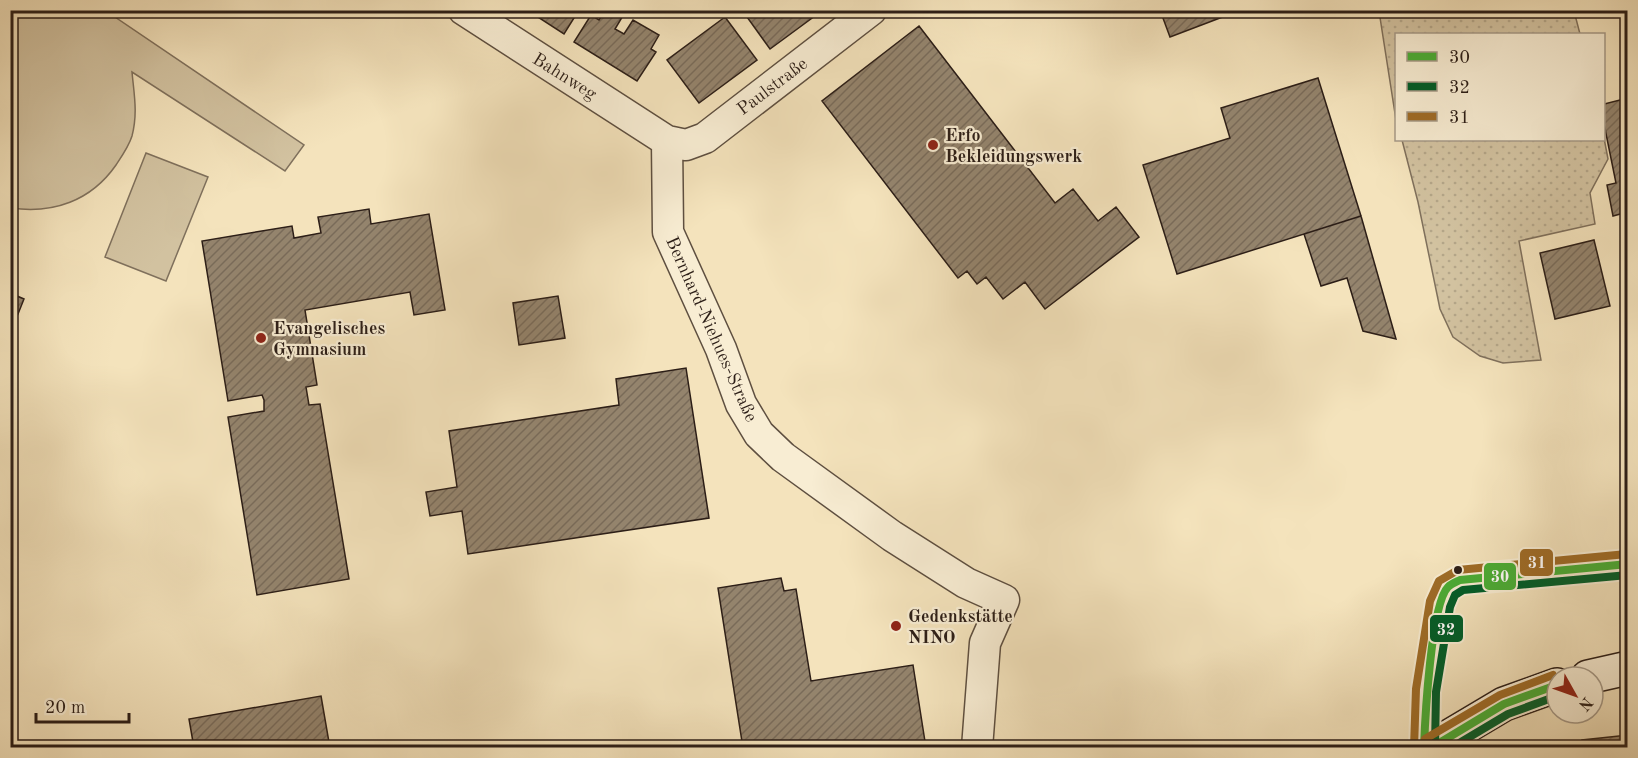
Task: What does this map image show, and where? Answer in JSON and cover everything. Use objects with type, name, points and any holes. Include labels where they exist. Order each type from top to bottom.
[{"type":"street","name":"Bahnweg","points":[[464,10],[667,141]]},
{"type":"street","name":"Paulstraße","points":[[667,141],[686,145],[705,138],[871,10]]},
{"type":"street","name":"Bernhard-Niehues-Straße","points":[[667,141],[668,232],[721,349],[741,404],[759,434],[783,457],[892,536],[958,579],[1004,600],[985,643],[977,747]]},
{"type":"street","points":[[1605,673],[1628,668]]},
{"type":"street","points":[[1430,747],[1504,704],[1545,689]]},
{"type":"lane","points":[[1424,747],[1426,691],[1440,604],[1447,588],[1460,580],[1628,564]]},
{"type":"shaded area","points":[[11,10],[106,11],[304,145],[285,171],[132,72],[134,128],[123,155],[106,177],[83,196],[56,207],[11,208]]},
{"type":"shaded area","points":[[1379,11],[1574,11],[1580,33],[1395,33],[1395,114]]},
{"type":"shaded area","points":[[1402,141],[1605,141],[1608,159],[1590,193],[1595,224],[1519,241],[1541,360],[1503,363],[1480,356],[1453,337],[1440,309],[1418,202]]},
{"type":"shaded area","points":[[146,153],[208,177],[166,281],[105,257]]},
{"type":"building","points":[[527,10],[579,10],[564,34]]},
{"type":"building","points":[[605,10],[618,10],[624,14],[615,29],[624,34],[633,20],[659,35],[651,49],[656,52],[637,81],[574,42],[591,15],[599,20]]},
{"type":"building","points":[[742,10],[823,10],[770,49]]},
{"type":"building","points":[[1160,10],[1241,10],[1170,37]]},
{"type":"building","points":[[725,17],[757,60],[699,103],[667,60]]},
{"type":"building","name":"Erfo Bekleidungswerk","points":[[919,26],[1055,203],[1073,189],[1098,221],[1116,207],[1139,237],[1045,309],[1025,282],[1003,299],[986,277],[977,284],[967,271],[958,278],[822,101]]},
{"type":"building","points":[[1318,78],[1361,216],[1177,274],[1143,165],[1230,138],[1221,108]]},
{"type":"building","points":[[1628,98],[1628,228],[1624,213],[1613,216],[1607,185],[1616,183],[1605,129],[1605,104]]},
{"type":"building","points":[[369,209],[371,224],[429,214],[445,310],[414,315],[410,292],[305,310],[317,385],[306,387],[309,405],[320,404],[349,579],[257,595],[228,417],[264,411],[264,400],[262,395],[228,401],[202,241],[292,226],[294,238],[321,233],[318,217]]},
{"type":"building","points":[[1361,216],[1396,339],[1363,331],[1347,278],[1321,286],[1304,234]]},
{"type":"building","points":[[1594,240],[1610,306],[1555,319],[1540,253]]},
{"type":"building","points":[[10,293],[24,299],[10,334]]},
{"type":"building","points":[[558,296],[565,338],[519,345],[513,303]]},
{"type":"building","points":[[686,368],[709,518],[468,554],[462,511],[430,516],[426,492],[457,487],[449,431],[619,405],[616,379]]},
{"type":"building","points":[[781,578],[784,591],[796,589],[811,681],[913,665],[926,748],[743,748],[718,588]]},
{"type":"building","points":[[321,696],[330,748],[194,748],[189,719]]},
{"type":"building","points":[[1628,735],[1628,748],[1583,748],[1582,740]]},
{"type":"transit line","name":"31","points":[[1414,748],[1416,689],[1430,601],[1439,581],[1458,570],[1627,554]]},
{"type":"transit line","name":"30","points":[[1424,748],[1433,638],[1437,615],[1448,587],[1460,580],[1628,564]]},
{"type":"transit line","name":"32","points":[[1435,748],[1436,692],[1450,607],[1455,595],[1463,590],[1628,575]]},
{"type":"transit line","name":"31","points":[[1425,739],[1500,695],[1545,678]]},
{"type":"transit line","name":"30","points":[[1431,748],[1504,704],[1545,689]]},
{"type":"transit line","name":"32","points":[[1451,748],[1508,714],[1545,700]]},
{"type":"place","name":"Erfo Bekleidungswerk","points":[[933,145]]},
{"type":"place","name":"Evangelisches Gymnasium","points":[[261,338]]},
{"type":"place","name":"Gedenkstätte NINO","points":[[896,626]]}]
